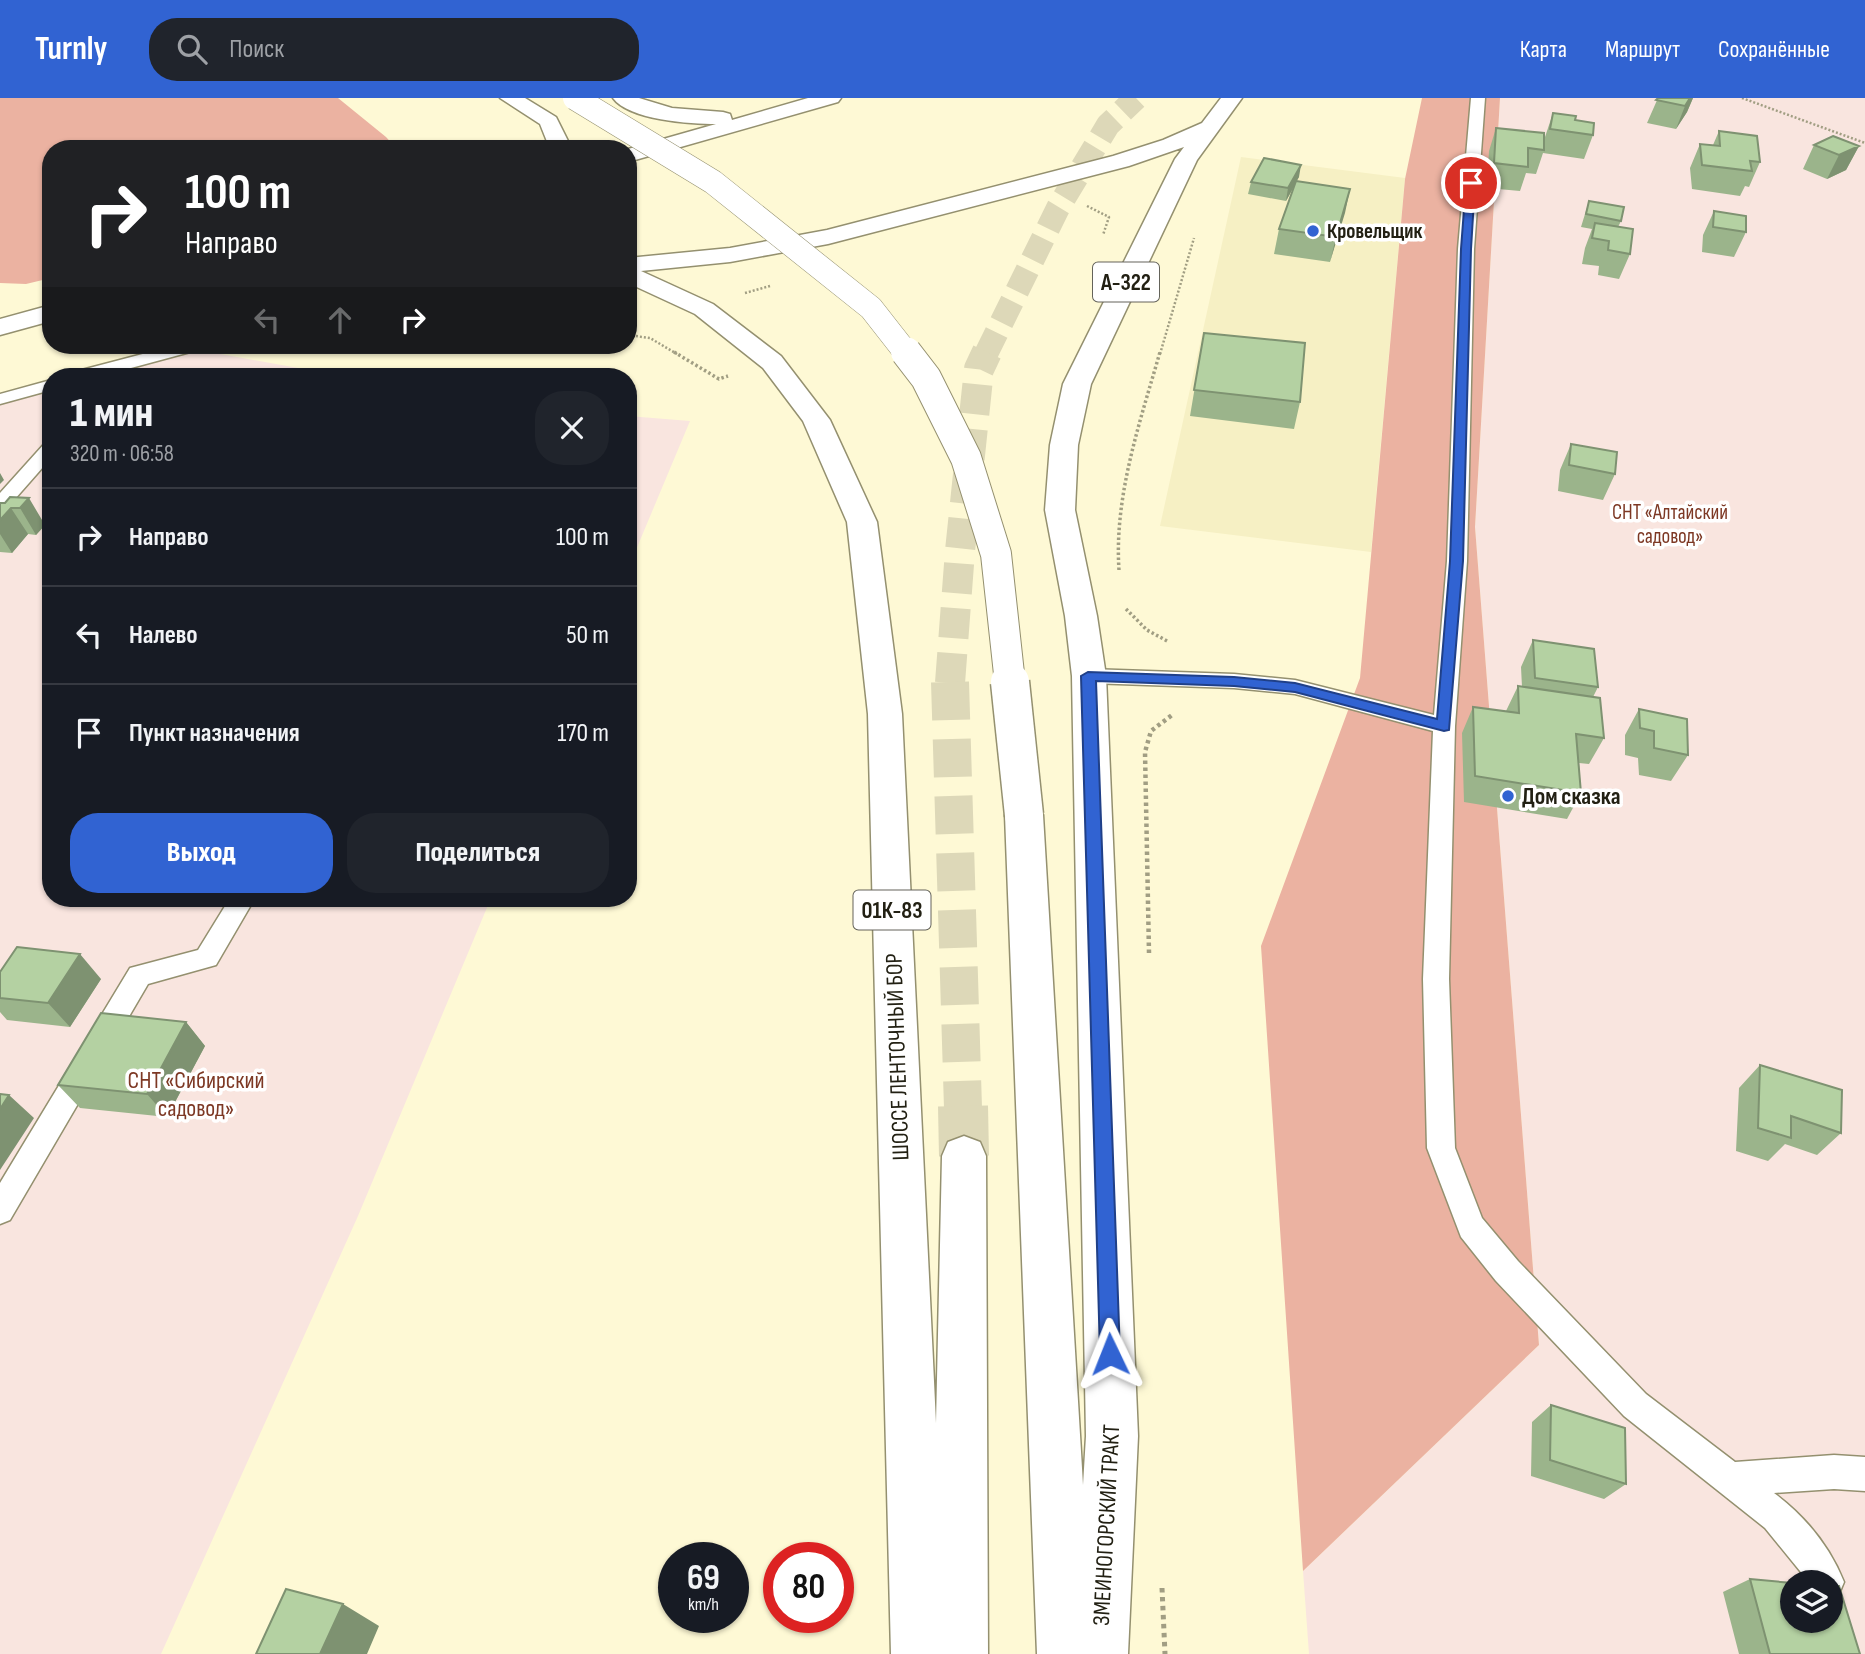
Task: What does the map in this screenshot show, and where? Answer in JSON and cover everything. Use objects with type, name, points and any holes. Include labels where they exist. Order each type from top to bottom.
[{"type":"main road","points":[[510,98],[549,121],[557,140]]},
{"type":"main road","points":[[575,98],[713,182],[871,308],[926,378],[966,458],[996,554],[1024,815],[1065,1654]]},
{"type":"main road","points":[[623,98],[647,111],[682,118],[731,118],[781,113]]},
{"type":"main road","points":[[637,153],[831,98]]},
{"type":"main road","name":"ЗМЕИНОГОРСКИЙ ТРАКТ","points":[[1100,1654],[1112,1436],[1088,676],[1081,616],[1060,510],[1064,445],[1077,384],[1186,159],[1232,98]]},
{"type":"main road","points":[[637,264],[730,255],[876,226],[1121,161],[1171,145],[1214,122],[1200,99]]},
{"type":"main road","name":"ШОССЕ ЛЕНТОЧНЫЙ БОР","points":[[637,278],[704,309],[772,362],[816,420],[862,522],[885,714],[919,1654]]},
{"type":"main road","points":[[0,327],[42,315]]},
{"type":"main road","points":[[960,1654],[964,1156]]},
{"type":"lane","points":[[1478,98],[1466,249],[1457,561],[1444,726],[1436,979],[1441,1148],[1471,1227],[1507,1271],[1635,1405],[1777,1516],[1821,1570]]},
{"type":"lane","points":[[125,368],[167,354]]},
{"type":"lane","points":[[0,399],[42,387]]},
{"type":"lane","points":[[0,504],[42,457]]},
{"type":"lane","points":[[1088,676],[1234,681],[1295,687],[1444,726]]},
{"type":"lane","points":[[0,1210],[139,976],[207,958],[238,907]]},
{"type":"lane","points":[[1732,1479],[1834,1472],[1865,1474]]},
{"type":"path","points":[[1742,98],[1865,143]]},
{"type":"path","points":[[1119,570],[1117,543],[1131,453],[1194,238]]},
{"type":"path","points":[[1123,597],[1127,610],[1147,629],[1171,643]]},
{"type":"shaded area","points":[[0,98],[338,98],[389,140],[42,140],[42,280],[26,284],[0,283]]},
{"type":"shaded area","points":[[1422,98],[1500,98],[1475,527],[1539,1345],[1303,1571],[1261,946],[1360,678],[1405,179]]},
{"type":"shaded area","points":[[1241,157],[1405,178],[1371,552],[1160,526]]},
{"type":"green space","name":"СНТ «Алтайский садовод»","points":[[1500,98],[1865,98],[1865,1654],[1309,1654],[1303,1571],[1539,1345],[1475,527]]},
{"type":"green space","points":[[160,354],[221,354],[298,368],[104,368]]},
{"type":"green space","name":"СНТ «Сибирский садовод»","points":[[42,384],[42,907],[487,907],[358,1216],[161,1654],[0,1654],[0,395]]},
{"type":"green space","points":[[637,417],[690,421],[637,548]]},
{"type":"building","points":[[1690,98],[1685,106],[1656,100]]},
{"type":"building","points":[[1553,113],[1576,116],[1575,120],[1594,123],[1593,135],[1550,129]]},
{"type":"building","points":[[1496,128],[1544,133],[1544,150],[1528,148],[1528,167],[1494,163]]},
{"type":"building","points":[[1719,131],[1757,136],[1760,162],[1750,161],[1752,171],[1702,165],[1700,144],[1720,146]]},
{"type":"building","points":[[1833,136],[1859,146],[1839,155],[1814,145]]},
{"type":"building","points":[[1264,158],[1301,165],[1288,188],[1251,182]]},
{"type":"building","points":[[1296,181],[1350,189],[1336,237],[1279,229]]},
{"type":"building","points":[[1589,201],[1624,207],[1621,221],[1586,214]]},
{"type":"building","points":[[1714,211],[1746,216],[1746,232],[1713,227]]},
{"type":"building","points":[[1595,223],[1633,229],[1630,254],[1608,250],[1609,241],[1592,238]]},
{"type":"building","points":[[1204,333],[1305,343],[1300,402],[1194,390]]},
{"type":"building","points":[[1571,444],[1617,452],[1615,474],[1569,465]]},
{"type":"building","points":[[10,497],[29,498],[20,508],[11,508],[0,520],[0,503],[5,503]]},
{"type":"building","points":[[1533,640],[1594,649],[1598,687],[1535,678]]},
{"type":"building","points":[[1518,686],[1600,698],[1604,738],[1576,734],[1581,793],[1475,776],[1473,707],[1519,713]]},
{"type":"building","points":[[1639,709],[1687,719],[1688,755],[1654,748],[1654,731],[1640,728]]},
{"type":"building","points":[[17,947],[80,954],[48,1003],[0,998],[0,972]]},
{"type":"building","points":[[101,1013],[186,1022],[147,1094],[58,1085]]},
{"type":"building","points":[[1760,1065],[1842,1090],[1841,1133],[1791,1116],[1791,1138],[1758,1128]]},
{"type":"building","points":[[0,1094],[9,1095],[0,1109]]},
{"type":"building","points":[[1551,1405],[1625,1428],[1626,1484],[1550,1460]]},
{"type":"building","points":[[1750,1579],[1780,1582],[1780,1633],[1843,1633],[1843,1599],[1860,1654],[1770,1654]]},
{"type":"building","points":[[286,1589],[343,1604],[320,1654],[256,1654]]},
{"type":"tunnel","points":[[986,354],[1058,208],[1108,125],[1136,98]]},
{"type":"tunnel","points":[[950,683],[960,551],[979,369],[987,352]]},
{"type":"tunnel","points":[[950,683],[963,1108]]},
{"type":"tunnel","points":[[963,1106],[964,1156]]},
{"type":"place","name":"Кровельщик","points":[[1313,231]]},
{"type":"place","name":"Дом сказка","points":[[1508,796]]},
{"type":"route","points":[[1110,1354],[1088,676],[1234,681],[1295,687],[1444,726],[1457,561],[1466,249],[1471,183]]}]
